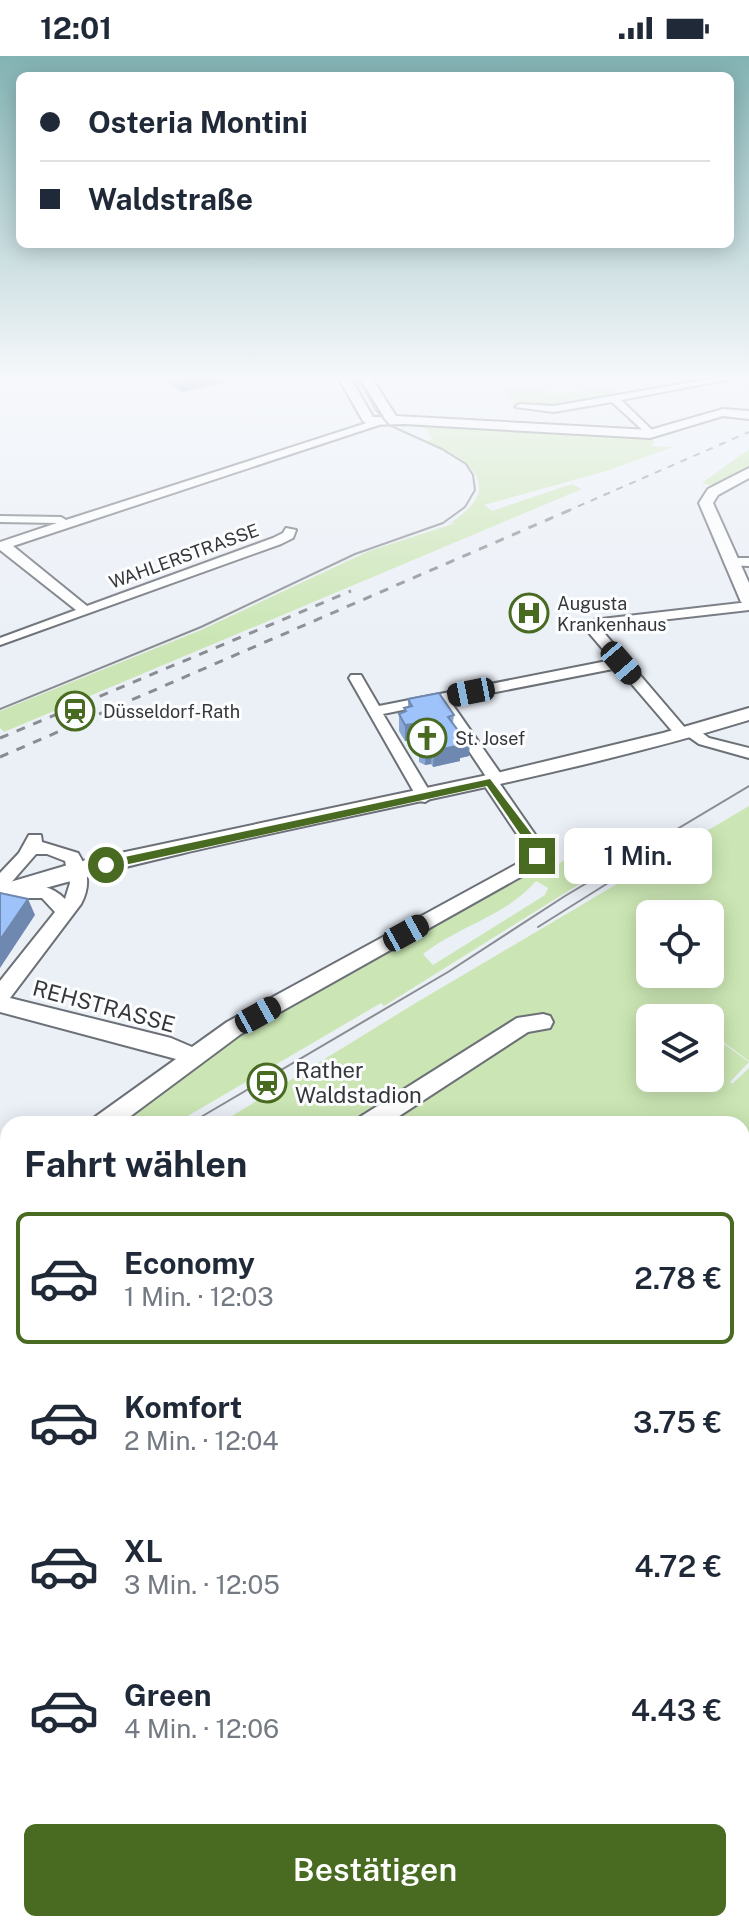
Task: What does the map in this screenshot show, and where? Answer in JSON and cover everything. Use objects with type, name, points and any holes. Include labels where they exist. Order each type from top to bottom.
[{"type":"main road","points":[[749,472],[713,492],[707,500],[749,604]]},
{"type":"main road","points":[[2,887],[425,797],[688,733],[749,714]]},
{"type":"street","points":[[2,546],[249,465]]},
{"type":"street","points":[[0,519],[62,521],[68,524]]},
{"type":"street","name":"WAHLERSTRASSE","points":[[3,642],[277,541],[289,535],[290,530]]},
{"type":"street","points":[[2,546],[85,611]]},
{"type":"street","points":[[730,562],[749,562]]},
{"type":"street","points":[[749,604],[589,624],[621,663],[688,733],[704,741],[749,753]]},
{"type":"street","points":[[374,711],[621,663]]},
{"type":"street","points":[[356,678],[425,797]]},
{"type":"street","points":[[114,1116],[234,1028],[534,862],[536,849],[441,698]]},
{"type":"street","points":[[0,996],[77,894],[78,870],[34,844],[2,887]]},
{"type":"street","points":[[2,887],[47,892],[65,911]]},
{"type":"street","name":"REHSTRASSE","points":[[0,1004],[171,1047],[194,1058]]},
{"type":"street","points":[[380,1116],[524,1024],[543,1022]]},
{"type":"green space","points":[[468,465],[624,465],[484,505],[492,511],[572,484],[582,489],[4,732],[0,728],[0,711],[201,630],[369,551],[456,523],[450,523],[467,510],[476,498],[479,486],[476,475]]},
{"type":"green space","points":[[728,465],[749,465],[749,469],[716,487],[702,483]]},
{"type":"green space","points":[[749,806],[749,1061],[724,1042],[724,1004],[636,1004],[636,1092],[724,1092],[724,1044],[749,1062],[730,1082],[732,1084],[749,1068],[749,1116],[232,1116],[414,1004]]},
{"type":"green space","points":[[589,843],[621,858],[384,1006],[381,1003],[188,1116],[119,1116],[195,1060],[530,867],[550,870]],"holes":[[[536,881],[548,888],[545,895],[433,965],[423,954],[511,903]]]},
{"type":"building","points":[[439,693],[454,715],[448,717],[470,740],[434,751],[420,746],[422,741],[412,724],[405,725],[399,714],[406,711],[404,708],[412,706],[408,699]]},
{"type":"building","points":[[0,893],[28,899],[0,940]]},
{"type":"tram line","points":[[0,709],[201,627],[355,554],[443,523],[465,507],[475,490],[473,475],[466,465]]},
{"type":"tram line","points":[[203,1116],[448,972],[565,896],[749,786]]},
{"type":"tram line","points":[[538,927],[667,846]]},
{"type":"railway","points":[[565,512],[674,465]]},
{"type":"railway","points":[[0,757],[570,510]]},
{"type":"railway","points":[[0,738],[351,591]]},
{"type":"place","name":"Augusta Krankenhaus","points":[[529,613]]},
{"type":"place","name":"Düsseldorf-Rath","points":[[75,711]]},
{"type":"place","name":"St. Josef","points":[[427,738]]},
{"type":"place","name":"Rather Waldstadion","points":[[267,1083]]},
{"type":"route","points":[[106,865],[490,782],[533,844],[537,856]]}]
